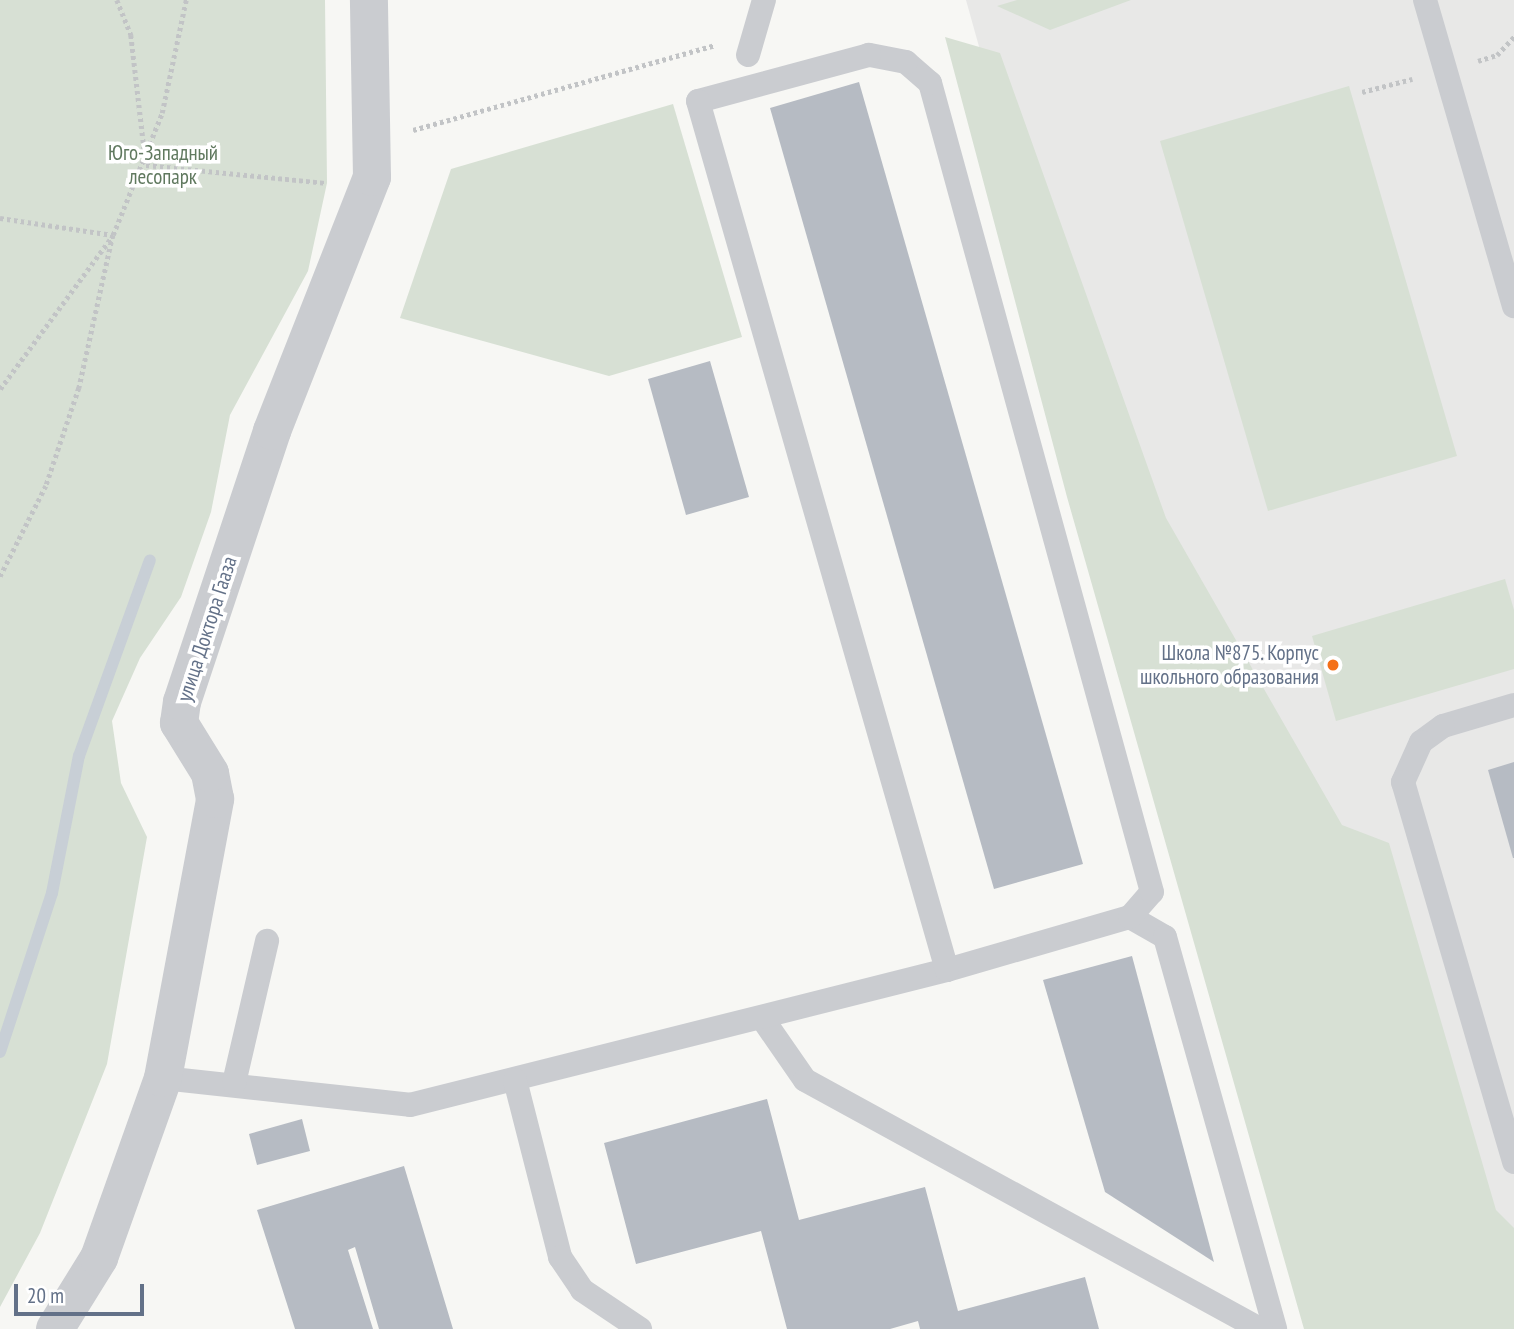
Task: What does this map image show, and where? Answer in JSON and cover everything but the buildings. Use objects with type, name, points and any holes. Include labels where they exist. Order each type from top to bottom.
[{"type":"street","name":"улица Доктора Гааза","points":[[55,1329],[99,1258],[163,1078],[215,799],[210,773],[179,723],[182,702],[272,431],[372,177],[369,0]]},
{"type":"lane","points":[[751,44],[764,0]]},
{"type":"lane","points":[[1425,0],[1514,306]]},
{"type":"lane","points":[[163,1078],[234,1083],[410,1105],[947,970],[1130,917],[1152,892],[930,83],[906,62],[869,55],[754,83],[698,101],[947,970]]},
{"type":"lane","points":[[1514,705],[1443,726],[1421,741],[1404,782],[1514,1162]]},
{"type":"lane","points":[[1130,917],[1165,937],[1275,1329]]},
{"type":"lane","points":[[234,1083],[267,941]]},
{"type":"lane","points":[[762,1018],[805,1080],[1260,1329]]},
{"type":"lane","points":[[515,1080],[560,1257],[582,1290],[640,1329]]},
{"type":"path","points":[[117,0],[131,35],[146,165]]},
{"type":"path","points":[[0,389],[113,235],[146,165],[186,0]]},
{"type":"path","points":[[146,165],[327,183],[372,177],[410,131],[751,44]]},
{"type":"path","points":[[407,144],[410,131]]},
{"type":"path","points":[[0,218],[113,235]]},
{"type":"path","points":[[0,577],[46,486],[79,388],[113,235]]},
{"type":"shaded area","name":"Школа №875. Корпус школьного образования","points":[[966,0],[1514,0],[1514,1329],[1337,1329]]},
{"type":"green space","name":"Юго-Западный лесопарк","points":[[0,0],[325,0],[327,183],[308,271],[230,415],[211,512],[181,597],[140,658],[112,721],[121,783],[147,837],[107,1064],[40,1233],[0,1307]]},
{"type":"green space","points":[[1017,0],[1131,0],[1050,30],[997,6]]},
{"type":"green space","points":[[945,37],[1000,53],[1166,518],[1342,825],[1389,843],[1496,1210],[1514,1228],[1514,1329],[1304,1329],[1067,497]]},
{"type":"green space","points":[[1349,86],[1457,456],[1268,511],[1160,141]]},
{"type":"green space","points":[[673,104],[742,337],[609,376],[400,318],[451,169]]},
{"type":"green space","points":[[1505,579],[1514,610],[1514,669],[1336,721],[1312,636]]},
{"type":"waterway","points":[[0,1052],[52,893],[79,756],[150,560]]},
{"type":"place","name":"Школа №875. Корпус школьного образования","points":[[1333,665]]}]
